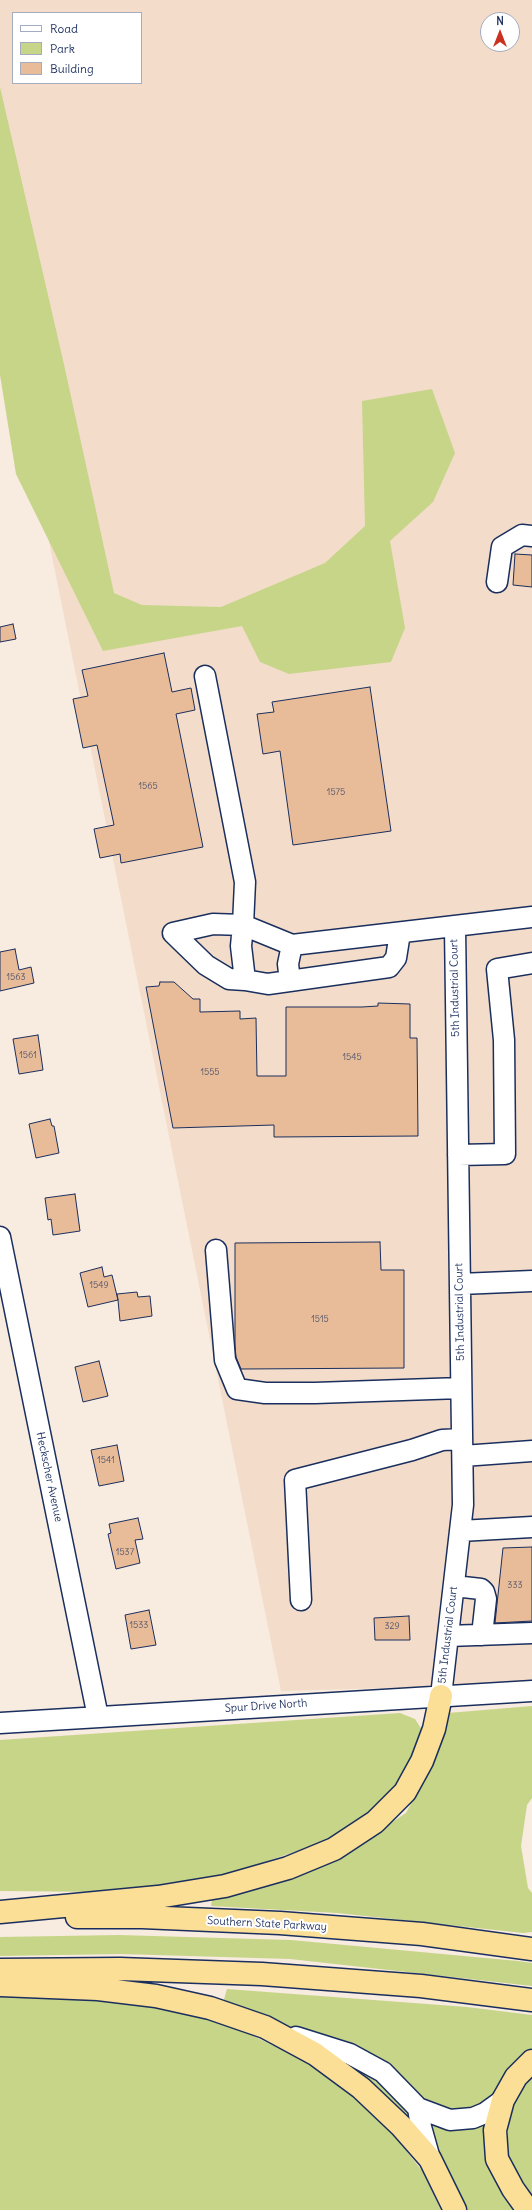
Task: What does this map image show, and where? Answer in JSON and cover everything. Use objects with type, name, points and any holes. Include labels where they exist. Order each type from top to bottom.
[{"type":"highway","points":[[0,1912],[158,1897],[225,1886],[288,1868],[334,1849],[374,1822],[405,1792],[425,1755],[434,1729],[441,1696]]},
{"type":"highway","name":"Southern State Parkway","points":[[0,1917],[142,1917],[280,1923],[422,1934],[532,1949]]},
{"type":"highway","points":[[0,1970],[120,1969],[262,1974],[421,1986],[532,2000]]},
{"type":"highway","points":[[0,1985],[98,1989],[156,1996],[210,2008],[265,2027],[315,2054],[361,2088],[401,2126],[430,2159],[455,2210]]},
{"type":"highway","points":[[528,2210],[513,2189],[497,2159],[495,2130],[503,2100],[516,2077],[532,2061]]},
{"type":"street","points":[[497,582],[502,547],[522,535],[532,536]]},
{"type":"street","points":[[205,676],[245,882],[241,946],[245,980]]},
{"type":"street","name":"5th Industrial Court","points":[[243,924],[292,945],[532,917]]},
{"type":"street","points":[[243,924],[213,924],[173,933],[206,965],[229,980],[245,980],[268,984],[389,967],[396,958],[400,933]]},
{"type":"street","name":"5th Industrial Court","points":[[441,1696],[463,1505],[454,927]]},
{"type":"street","points":[[290,981],[288,964],[292,945]]},
{"type":"street","points":[[458,1155],[505,1154],[504,1040],[497,969],[532,963]]},
{"type":"street","name":"Heckscher Avenue","points":[[0,1237],[98,1717]]},
{"type":"street","points":[[216,1250],[225,1360],[237,1389],[265,1393],[315,1393],[461,1388]]},
{"type":"street","points":[[460,1284],[532,1281]]},
{"type":"street","points":[[302,1600],[295,1480],[412,1450],[442,1440],[462,1448],[532,1451]]},
{"type":"street","points":[[460,1531],[532,1527]]},
{"type":"street","points":[[454,1586],[481,1590],[484,1592],[486,1599],[482,1635]]},
{"type":"street","points":[[448,1636],[532,1634]]},
{"type":"street","name":"Spur Drive North","points":[[0,1723],[532,1691]]},
{"type":"street","points":[[265,2027],[350,2054],[383,2072],[418,2108],[450,2120],[473,2118],[485,2113],[503,2100]]},
{"type":"street","points":[[418,2108],[420,2127],[430,2159]]},
{"type":"shaded area","points":[[0,0],[532,0],[532,1684],[281,1691],[0,299]]},
{"type":"green space","points":[[0,87],[63,360],[114,593],[142,605],[221,607],[325,563],[365,526],[362,401],[432,389],[455,453],[433,502],[390,541],[405,628],[391,662],[289,674],[260,662],[242,626],[103,651],[16,474],[0,375]]},
{"type":"green space","points":[[532,1706],[532,1798],[527,1805],[521,1846],[528,1888],[532,1893],[532,1932],[523,1933],[337,1913],[211,1906],[213,1894],[281,1882],[359,1844],[406,1813],[426,1775],[448,1713]]},
{"type":"green space","points":[[400,1713],[415,1719],[424,1733],[420,1754],[385,1802],[324,1842],[220,1877],[107,1892],[0,1891],[0,1740]]},
{"type":"green space","points":[[119,1935],[291,1940],[518,1961],[532,1963],[532,1986],[290,1959],[121,1954],[0,1956],[0,1937]]},
{"type":"green space","points":[[227,1989],[467,2007],[532,2015],[532,2048],[504,2076],[490,2104],[477,2114],[441,2113],[352,2048],[223,2003]]},
{"type":"green space","points":[[84,1995],[183,2011],[237,2028],[317,2067],[380,2118],[423,2172],[441,2210],[0,2210],[0,1997]]},
{"type":"green space","points":[[348,2064],[375,2078],[394,2093],[414,2121],[413,2125],[345,2066]]},
{"type":"green space","points":[[532,2072],[532,2204],[505,2153],[512,2097]]},
{"type":"green space","points":[[427,2120],[446,2129],[467,2129],[488,2121],[487,2152],[502,2195],[515,2210],[465,2210],[451,2174],[432,2147]]},
{"type":"building","points":[[515,554],[532,555],[532,587],[513,585]]},
{"type":"building","points":[[13,624],[16,639],[0,642],[0,627]]},
{"type":"building","points":[[164,653],[172,692],[191,688],[195,710],[176,714],[203,847],[121,863],[120,854],[100,858],[94,829],[114,825],[97,745],[83,748],[73,699],[88,696],[82,670]]},
{"type":"building","points":[[370,687],[391,831],[293,845],[280,751],[263,754],[257,714],[274,712],[272,702]]},
{"type":"building","points":[[15,949],[19,970],[31,967],[34,983],[0,991],[0,952]]},
{"type":"building","points":[[160,982],[174,982],[193,999],[200,999],[200,1012],[240,1011],[240,1019],[256,1018],[257,1076],[286,1076],[286,1007],[362,1007],[378,1006],[378,1003],[410,1004],[410,1038],[417,1038],[418,1136],[274,1137],[274,1125],[173,1128],[146,987],[159,986]]},
{"type":"building","points":[[38,1035],[43,1070],[19,1074],[13,1039]]},
{"type":"building","points":[[50,1119],[52,1126],[54,1126],[59,1153],[36,1158],[29,1124]]},
{"type":"building","points":[[75,1194],[80,1231],[53,1235],[51,1219],[48,1220],[45,1198]]},
{"type":"building","points":[[380,1242],[381,1270],[404,1270],[404,1368],[241,1369],[236,1357],[235,1346],[235,1243]]},
{"type":"building","points":[[102,1267],[104,1277],[112,1275],[118,1300],[88,1307],[80,1273]]},
{"type":"building","points":[[137,1292],[138,1297],[150,1296],[152,1316],[120,1321],[117,1294]]},
{"type":"building","points":[[99,1361],[108,1396],[83,1402],[75,1367]]},
{"type":"building","points":[[117,1445],[124,1481],[99,1486],[91,1450]]},
{"type":"building","points":[[138,1518],[143,1539],[135,1540],[140,1563],[116,1569],[108,1534],[111,1533],[109,1524]]},
{"type":"building","points":[[532,1547],[532,1621],[495,1623],[503,1548]]},
{"type":"building","points":[[149,1610],[156,1645],[131,1649],[125,1615]]},
{"type":"building","points":[[409,1616],[410,1640],[375,1640],[374,1618]]}]
